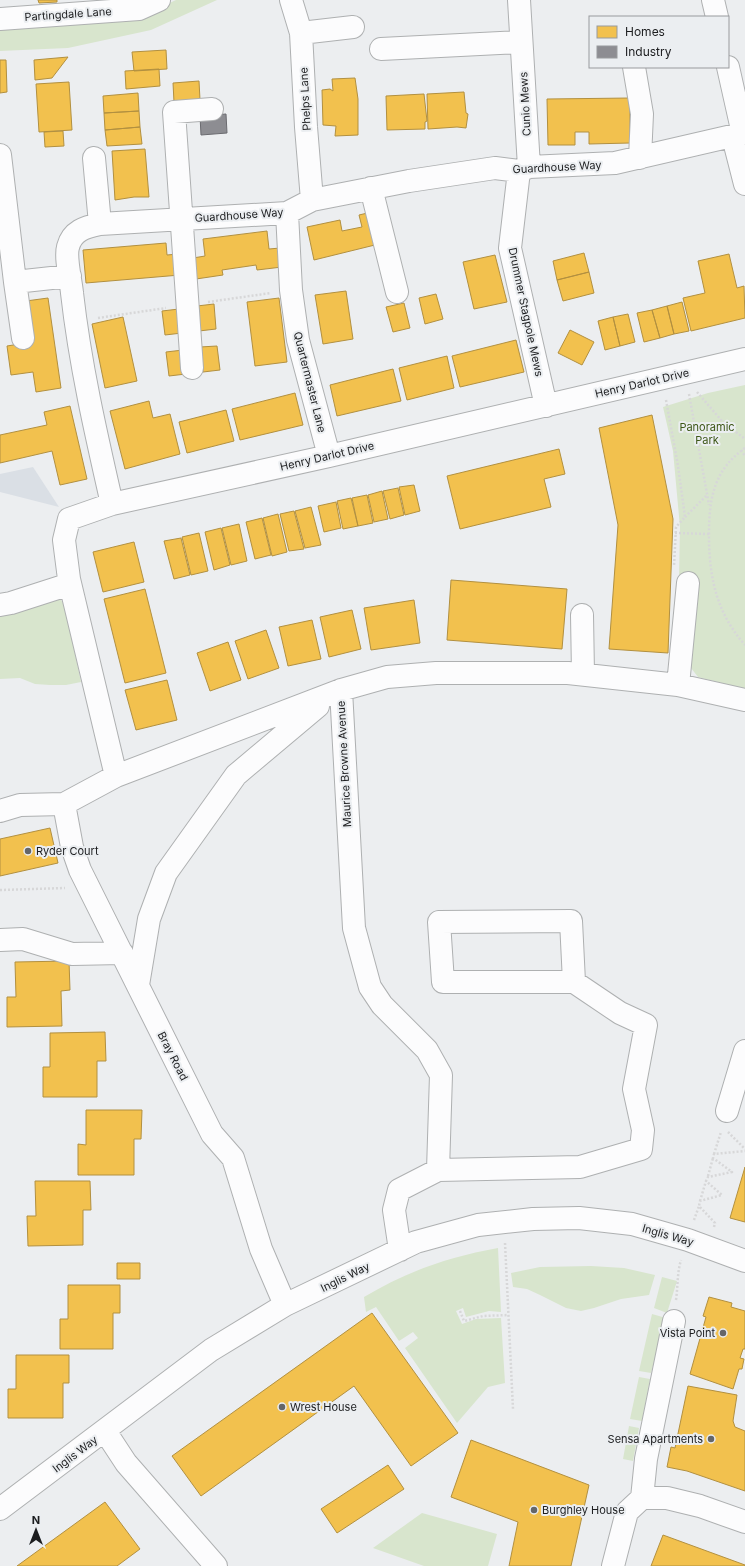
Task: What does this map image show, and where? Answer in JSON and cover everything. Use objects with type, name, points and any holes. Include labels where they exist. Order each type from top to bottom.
[{"type":"street","name":"Partingdale Lane","points":[[0,19],[139,9],[159,0]]},
{"type":"street","name":"Phelps Lane","points":[[291,0],[301,33],[312,200]]},
{"type":"street","name":"Cunio Mews","points":[[519,0],[524,169]]},
{"type":"street","points":[[713,0],[717,16]]},
{"type":"street","points":[[301,33],[352,27]]},
{"type":"street","points":[[381,49],[521,42]]},
{"type":"street","points":[[634,68],[642,114],[640,158]]},
{"type":"street","points":[[728,68],[740,135],[745,184]]},
{"type":"street","points":[[192,368],[174,112],[212,109]]},
{"type":"street","name":"Guardhouse Way","points":[[112,504],[84,378],[70,276],[68,248],[74,234],[87,226],[287,213],[312,200],[409,181],[495,168],[524,169],[615,163],[740,135]]},
{"type":"street","points":[[0,155],[23,338]]},
{"type":"street","points":[[94,158],[100,224]]},
{"type":"street","name":"Drummer Stagpole Mews","points":[[524,169],[510,248],[546,406]]},
{"type":"street","points":[[371,188],[396,292]]},
{"type":"street","name":"Quartermaster Lane","points":[[287,213],[292,290],[298,340],[329,456]]},
{"type":"street","points":[[15,282],[70,276]]},
{"type":"street","name":"Henry Darlot Drive","points":[[116,776],[70,584],[64,540],[69,519],[112,504],[546,406],[676,379],[745,359]]},
{"type":"street","points":[[678,685],[691,578]]},
{"type":"street","points":[[0,605],[11,603],[70,584]]},
{"type":"street","points":[[582,615],[583,674]]},
{"type":"street","name":"Maurice Browne Avenue","points":[[438,1170],[441,1075],[427,1050],[382,1005],[370,987],[354,928],[341,690],[387,677],[436,673],[583,674],[678,685],[745,700]]},
{"type":"street","points":[[0,811],[20,806],[64,804],[116,776],[341,690]]},
{"type":"street","points":[[138,985],[149,919],[166,873],[236,775],[305,715],[341,690]]},
{"type":"street","name":"Bray Road","points":[[64,804],[72,847],[88,887],[212,1134],[233,1158],[261,1249],[285,1306]]},
{"type":"street","points":[[400,1250],[394,1210],[399,1190],[438,1170],[580,1167],[641,1149],[643,1130],[634,1089],[646,1025],[620,1013],[574,982],[443,982],[439,922],[571,921],[574,982]]},
{"type":"street","points":[[0,940],[23,939],[72,954],[122,953]]},
{"type":"street","points":[[727,1111],[745,1051]]},
{"type":"street","name":"Inglis Way","points":[[0,1510],[105,1431],[149,1395],[211,1350],[285,1306],[416,1242],[478,1225],[533,1219],[579,1218],[632,1224],[688,1240],[745,1261]]},
{"type":"street","points":[[613,1566],[627,1512],[642,1498],[646,1459],[674,1321]]},
{"type":"street","points":[[105,1431],[126,1463],[216,1566]]},
{"type":"street","points":[[642,1498],[667,1498],[700,1506],[745,1522]]},
{"type":"path","points":[[676,379],[725,424],[745,439]]},
{"type":"path","points":[[676,379],[709,506],[710,575],[715,593],[726,618],[745,645]]},
{"type":"path","points":[[676,379],[678,466],[685,517]]},
{"type":"path","points":[[709,506],[714,489],[726,466],[732,457],[745,448]]},
{"type":"path","points":[[741,450],[745,456]]},
{"type":"path","points":[[707,495],[676,527],[675,533],[691,578],[710,575]]},
{"type":"path","points":[[675,533],[709,534]]},
{"type":"path","points":[[0,890],[88,887]]},
{"type":"path","points":[[696,1215],[720,1136]]},
{"type":"path","points":[[714,1156],[745,1151]]},
{"type":"path","points":[[708,1177],[732,1172],[714,1156]]},
{"type":"path","points":[[700,1201],[722,1195],[706,1181]]},
{"type":"path","points":[[699,1206],[715,1223],[714,1230],[707,1228]]},
{"type":"path","points":[[505,1256],[512,1408]]},
{"type":"path","points":[[674,1321],[679,1279],[677,1272],[682,1259]]},
{"type":"path","points":[[460,1310],[464,1321],[483,1316],[508,1315]]},
{"type":"shaded area","points":[[33,467],[59,507],[0,492],[0,474]]},
{"type":"green space","points":[[176,0],[217,0],[151,30],[68,48],[0,51],[0,12],[161,7]]},
{"type":"green space","name":"Panoramic Park","points":[[745,385],[745,689],[698,677],[691,668],[679,579],[680,527],[673,451],[663,407],[708,393]]},
{"type":"green space","points":[[54,598],[61,600],[65,606],[81,682],[66,685],[50,685],[35,684],[20,678],[0,679],[0,613]]},
{"type":"green space","points":[[498,1248],[501,1312],[489,1311],[466,1317],[463,1308],[456,1311],[462,1324],[476,1319],[501,1318],[505,1383],[488,1387],[457,1423],[405,1348],[418,1338],[413,1332],[399,1341],[376,1307],[366,1312],[364,1297],[396,1280],[429,1266],[462,1256]]},
{"type":"green space","points":[[591,1266],[624,1268],[655,1275],[649,1295],[621,1299],[581,1311],[566,1308],[527,1289],[513,1287],[511,1273],[540,1267]]},
{"type":"green space","points":[[662,1277],[677,1281],[667,1313],[654,1308]]},
{"type":"green space","points":[[652,1314],[666,1318],[651,1373],[639,1371]]},
{"type":"green space","points":[[639,1377],[650,1379],[642,1421],[630,1419]]},
{"type":"green space","points":[[629,1426],[639,1428],[633,1461],[623,1459]]},
{"type":"green space","points":[[422,1513],[497,1534],[488,1566],[424,1566],[373,1548]]},
{"type":"building: Homes","points":[[38,0],[57,0],[57,2],[39,3]]},
{"type":"building: Homes","points":[[166,50],[167,69],[134,71],[132,52]]},
{"type":"building: Homes","points":[[68,57],[52,78],[35,80],[34,60]]},
{"type":"building: Homes","points":[[0,60],[6,60],[7,92],[0,93]]},
{"type":"building: Homes","points":[[159,69],[160,86],[126,89],[125,71]]},
{"type":"building: Homes","points":[[355,78],[358,99],[358,135],[335,136],[336,126],[323,125],[322,90],[330,89],[333,91],[332,79]]},
{"type":"building: Homes","points":[[199,81],[200,100],[174,102],[173,83]]},
{"type":"building: Homes","points":[[69,82],[72,130],[39,132],[36,84]]},
{"type":"building: Homes","points":[[464,92],[466,113],[468,114],[466,128],[457,127],[428,129],[427,94]]},
{"type":"building: Homes","points":[[138,93],[139,111],[104,113],[103,96]]},
{"type":"building: Homes","points":[[424,94],[427,121],[425,122],[425,129],[387,130],[386,96]]},
{"type":"building: Homes","points":[[630,98],[630,143],[589,144],[589,132],[575,132],[575,145],[548,145],[547,99]]},
{"type":"building: Homes","points":[[139,111],[140,127],[105,130],[104,113]]},
{"type":"building: Homes","points":[[140,127],[142,144],[107,146],[105,130]]},
{"type":"building: Homes","points":[[63,131],[64,146],[45,147],[44,132]]},
{"type":"building: Homes","points":[[145,149],[149,197],[134,197],[115,200],[112,151]]},
{"type":"building: Homes","points":[[376,211],[383,243],[314,260],[307,227],[340,220],[342,231],[362,227],[359,215]]},
{"type":"building: Homes","points":[[267,231],[269,249],[280,248],[282,267],[257,270],[256,265],[222,270],[223,275],[196,279],[193,258],[205,256],[203,239]]},
{"type":"building: Homes","points":[[166,243],[167,255],[178,254],[180,275],[86,283],[83,250]]},
{"type":"building: Homes","points":[[584,253],[589,272],[557,280],[553,261]]},
{"type":"building: Homes","points":[[729,254],[737,288],[744,286],[745,318],[691,331],[683,298],[705,293],[698,261]]},
{"type":"building: Homes","points":[[495,255],[507,302],[474,309],[463,262]]},
{"type":"building: Homes","points":[[589,272],[594,293],[563,301],[557,280]]},
{"type":"building: Homes","points":[[346,291],[353,339],[323,344],[315,295]]},
{"type":"building: Homes","points":[[436,294],[443,319],[425,324],[419,298]]},
{"type":"building: Homes","points":[[48,298],[61,388],[36,392],[33,372],[11,375],[7,346],[32,342],[26,301]]},
{"type":"building: Homes","points":[[279,298],[287,362],[255,366],[247,302]]},
{"type":"building: Homes","points":[[682,302],[689,331],[674,334],[667,306]]},
{"type":"building: Homes","points":[[404,303],[410,328],[393,332],[386,307]]},
{"type":"building: Homes","points":[[214,304],[216,329],[199,331],[197,306]]},
{"type":"building: Homes","points":[[667,306],[674,334],[660,338],[652,310]]},
{"type":"building: Homes","points":[[179,309],[182,333],[165,335],[162,311]]},
{"type":"building: Homes","points":[[652,310],[660,338],[644,342],[637,313]]},
{"type":"building: Homes","points":[[628,314],[635,342],[620,346],[613,317]]},
{"type":"building: Homes","points":[[123,317],[137,381],[105,388],[92,324]]},
{"type":"building: Homes","points":[[613,317],[620,346],[605,350],[598,321]]},
{"type":"building: Homes","points":[[570,330],[594,342],[582,365],[558,353]]},
{"type":"building: Homes","points":[[516,340],[524,372],[460,387],[452,356]]},
{"type":"building: Homes","points":[[217,346],[220,370],[203,372],[200,347]]},
{"type":"building: Homes","points":[[183,350],[186,374],[169,376],[166,352]]},
{"type":"building: Homes","points":[[447,356],[454,388],[407,400],[399,368]]},
{"type":"building: Homes","points":[[393,369],[401,401],[337,416],[330,385]]},
{"type":"building: Homes","points":[[295,393],[303,425],[240,440],[232,409]]},
{"type":"building: Homes","points":[[149,401],[153,418],[170,414],[180,454],[125,469],[110,411]]},
{"type":"building: Homes","points":[[70,406],[87,479],[60,485],[52,451],[0,463],[0,435],[47,425],[44,412]]},
{"type":"building: Homes","points":[[226,410],[234,441],[187,453],[179,422]]},
{"type":"building: Homes","points":[[652,415],[673,519],[668,653],[609,649],[618,525],[599,428]]},
{"type":"building: Homes","points":[[559,449],[565,474],[544,479],[551,507],[460,529],[447,476]]},
{"type":"building: Homes","points":[[414,485],[420,511],[405,515],[399,487]]},
{"type":"building: Homes","points":[[398,488],[404,515],[390,519],[383,491]]},
{"type":"building: Homes","points":[[382,491],[388,519],[374,522],[368,495]]},
{"type":"building: Homes","points":[[367,495],[373,523],[358,526],[352,498]]},
{"type":"building: Homes","points":[[351,498],[358,526],[343,529],[337,501]]},
{"type":"building: Homes","points":[[336,502],[341,528],[324,532],[318,506]]},
{"type":"building: Homes","points":[[311,507],[321,545],[305,548],[295,511]]},
{"type":"building: Homes","points":[[294,511],[304,549],[289,551],[280,514]]},
{"type":"building: Homes","points":[[278,514],[287,552],[272,556],[263,518]]},
{"type":"building: Homes","points":[[262,518],[271,555],[255,559],[246,522]]},
{"type":"building: Homes","points":[[239,524],[247,561],[231,565],[222,528]]},
{"type":"building: Homes","points":[[221,528],[230,565],[214,570],[205,532]]},
{"type":"building: Homes","points":[[199,533],[208,571],[191,575],[182,537]]},
{"type":"building: Homes","points":[[181,538],[190,575],[174,579],[164,541]]},
{"type":"building: Homes","points":[[134,542],[144,582],[103,592],[93,552]]},
{"type":"building: Homes","points":[[451,580],[567,589],[562,649],[447,640]]},
{"type":"building: Homes","points":[[145,589],[166,673],[125,683],[104,599]]},
{"type":"building: Homes","points":[[414,600],[420,643],[371,650],[364,608]]},
{"type":"building: Homes","points":[[352,610],[361,649],[329,657],[320,617]]},
{"type":"building: Homes","points":[[312,620],[321,659],[288,666],[279,627]]},
{"type":"building: Homes","points":[[266,630],[279,668],[248,679],[235,641]]},
{"type":"building: Homes","points":[[228,642],[241,680],[210,691],[197,653]]},
{"type":"building: Homes","points":[[167,680],[177,720],[136,730],[125,690]]},
{"type":"building: Homes","name":"Ryder Court","points":[[50,828],[58,863],[0,876],[0,839]]},
{"type":"building: Homes","points":[[69,961],[70,990],[61,991],[62,1026],[7,1027],[7,997],[16,997],[15,962]]},
{"type":"building: Homes","points":[[105,1032],[106,1061],[97,1061],[97,1097],[43,1097],[43,1067],[50,1067],[50,1033]]},
{"type":"building: Homes","points":[[86,1110],[142,1110],[141,1139],[134,1139],[134,1175],[78,1175],[78,1144],[86,1145]]},
{"type":"building: Homes","points":[[745,1167],[745,1222],[730,1218]]},
{"type":"building: Homes","points":[[35,1181],[90,1181],[91,1210],[83,1210],[83,1245],[28,1246],[27,1216],[36,1216]]},
{"type":"building: Homes","points":[[117,1263],[140,1263],[140,1279],[117,1279]]},
{"type":"building: Homes","points":[[68,1285],[120,1285],[120,1313],[113,1313],[113,1349],[60,1349],[60,1319],[68,1319]]},
{"type":"building: Homes","name":"Vista Point","points":[[709,1297],[732,1303],[731,1307],[745,1311],[745,1349],[743,1349],[740,1358],[744,1359],[742,1369],[739,1369],[733,1389],[690,1374],[706,1317],[703,1316]]},
{"type":"building: Homes","name":"Wrest House","points":[[372,1313],[458,1433],[411,1466],[354,1386],[201,1496],[172,1456]]},
{"type":"building: Homes","points":[[16,1355],[69,1355],[69,1383],[63,1383],[63,1418],[8,1418],[8,1389],[16,1389]]},
{"type":"building: Homes","name":"Sensa Apartments","points":[[688,1386],[737,1395],[733,1421],[735,1427],[745,1431],[745,1491],[687,1471],[667,1467],[671,1447],[675,1448]]},
{"type":"building: Homes","name":"Burghley House","points":[[471,1440],[589,1485],[571,1566],[509,1566],[518,1522],[451,1497]]},
{"type":"building: Homes","points":[[388,1465],[404,1489],[337,1533],[321,1509]]},
{"type":"building: Homes","points":[[105,1502],[140,1549],[117,1566],[17,1566]]},
{"type":"building: Homes","points":[[663,1535],[745,1565],[745,1566],[651,1566]]},
{"type":"building: Industry","points":[[226,114],[227,133],[201,135],[200,116]]},
{"type":"place","name":"Ryder Court","points":[[28,851]]},
{"type":"place","name":"Vista Point","points":[[723,1333]]},
{"type":"place","name":"Wrest House","points":[[282,1407]]},
{"type":"place","name":"Sensa Apartments","points":[[711,1439]]},
{"type":"place","name":"Burghley House","points":[[534,1510]]}]
